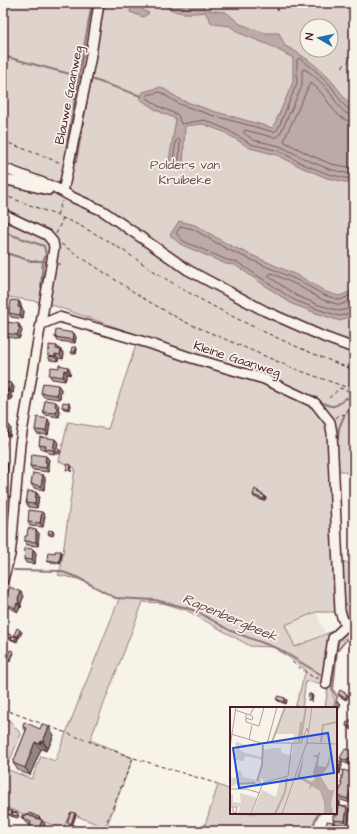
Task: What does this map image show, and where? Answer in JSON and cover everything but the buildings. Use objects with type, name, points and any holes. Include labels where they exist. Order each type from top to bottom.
[{"type":"street","name":"Blauwe Gaanweg","points":[[64,193],[90,61],[99,3]]},
{"type":"street","points":[[3,168],[54,187],[103,211],[188,270],[265,311],[324,337],[354,348]]},
{"type":"street","points":[[3,180],[64,193]]},
{"type":"street","points":[[3,214],[47,235],[53,242],[54,248],[46,305],[20,444],[12,538],[3,580]]},
{"type":"street","name":"Kleine Gaanweg","points":[[46,305],[59,317],[264,379],[315,403],[330,422]]},
{"type":"street","points":[[42,324],[59,317]]},
{"type":"street","points":[[324,680],[332,638],[351,627],[343,620],[340,611],[334,450],[330,422]]},
{"type":"street","points":[[3,535],[12,538]]},
{"type":"path","points":[[277,11],[279,3]]},
{"type":"path","points":[[342,67],[349,62],[354,51]]},
{"type":"path","points":[[3,141],[69,165]]},
{"type":"path","points":[[57,215],[64,193]]},
{"type":"path","points":[[3,195],[57,215],[118,247],[179,287],[257,329],[286,343],[354,370]]},
{"type":"path","points":[[63,218],[53,242],[56,241],[146,300],[184,322],[295,369],[354,390]]},
{"type":"path","points":[[329,398],[340,388],[354,393]]},
{"type":"path","points":[[330,422],[339,415],[354,413]]},
{"type":"path","points":[[292,662],[314,678],[324,680]]},
{"type":"path","points":[[3,709],[133,758],[218,784]]},
{"type":"path","points":[[102,831],[133,758]]},
{"type":"shaded area","points":[[316,612],[325,633],[295,647],[285,625]]},
{"type":"green space","name":"Polders van Kruibeke","points":[[3,3],[354,3],[354,476],[330,466],[338,612],[316,612],[285,625],[295,647],[342,627],[324,684],[306,681],[302,707],[295,707],[306,670],[296,662],[273,647],[250,646],[186,610],[163,603],[143,602],[90,740],[133,758],[106,828],[70,813],[63,829],[8,808],[3,808],[3,713],[21,734],[6,769],[32,779],[41,756],[55,761],[119,599],[78,579],[58,575],[61,567],[75,468],[59,461],[68,422],[108,429],[136,345],[145,348],[150,339],[46,303],[3,296]]},
{"type":"green space","points":[[343,561],[354,566],[354,622],[349,619],[344,608]]},
{"type":"green space","points":[[350,631],[354,632],[354,639],[346,638],[339,643],[335,656],[332,687],[335,703],[332,707],[325,707],[334,643],[341,634]]},
{"type":"green space","points":[[218,785],[230,790],[230,814],[318,814],[310,831],[213,831],[204,828]]},
{"type":"water","points":[[132,3],[143,7],[144,11],[149,13],[143,17],[130,12]]},
{"type":"water","points":[[163,3],[200,3],[206,10],[226,12],[240,24],[265,33],[279,33],[285,46],[299,54],[299,58],[306,58],[324,73],[354,107],[354,184],[327,178],[277,155],[250,148],[224,132],[203,124],[185,126],[183,165],[168,167],[176,119],[156,110],[140,99],[143,92],[161,87],[181,100],[213,111],[273,128],[293,82],[293,58],[269,45],[239,33],[230,26],[212,24],[205,12],[182,13],[167,7]]},
{"type":"water","points":[[179,221],[195,225],[229,245],[301,277],[326,292],[339,296],[350,292],[354,287],[354,314],[340,321],[292,304],[235,265],[226,264],[180,244],[170,235]]},
{"type":"waterway","points":[[66,149],[92,3]]},
{"type":"waterway","points":[[96,51],[104,3]]},
{"type":"waterway","points":[[3,56],[81,77]]},
{"type":"waterway","points":[[76,162],[94,61]]},
{"type":"waterway","points":[[91,79],[141,96]]},
{"type":"waterway","points":[[3,232],[44,246],[46,255],[43,261],[31,261],[3,252]]},
{"type":"waterway","points":[[41,287],[43,261],[49,262]]},
{"type":"waterway","points":[[53,263],[60,264]]},
{"type":"waterway","points":[[294,388],[303,392]]},
{"type":"waterway","points":[[317,400],[329,406],[335,406],[346,398],[354,401]]},
{"type":"waterway","points":[[347,412],[353,401]]},
{"type":"waterway","points":[[338,439],[339,428],[344,416]]},
{"type":"waterway","points":[[3,492],[10,498],[11,503],[6,528]]},
{"type":"waterway","name":"Rapenbergbeek","points":[[14,570],[60,571],[79,578],[115,598],[155,600],[184,607],[198,612],[231,631],[279,649],[320,674]]},
{"type":"waterway","points":[[334,707],[336,705],[337,697],[333,690],[337,651],[346,640],[354,640]]},
{"type":"waterway","points":[[337,742],[337,751]]},
{"type":"waterway","points":[[312,831],[316,818],[319,814]]}]
